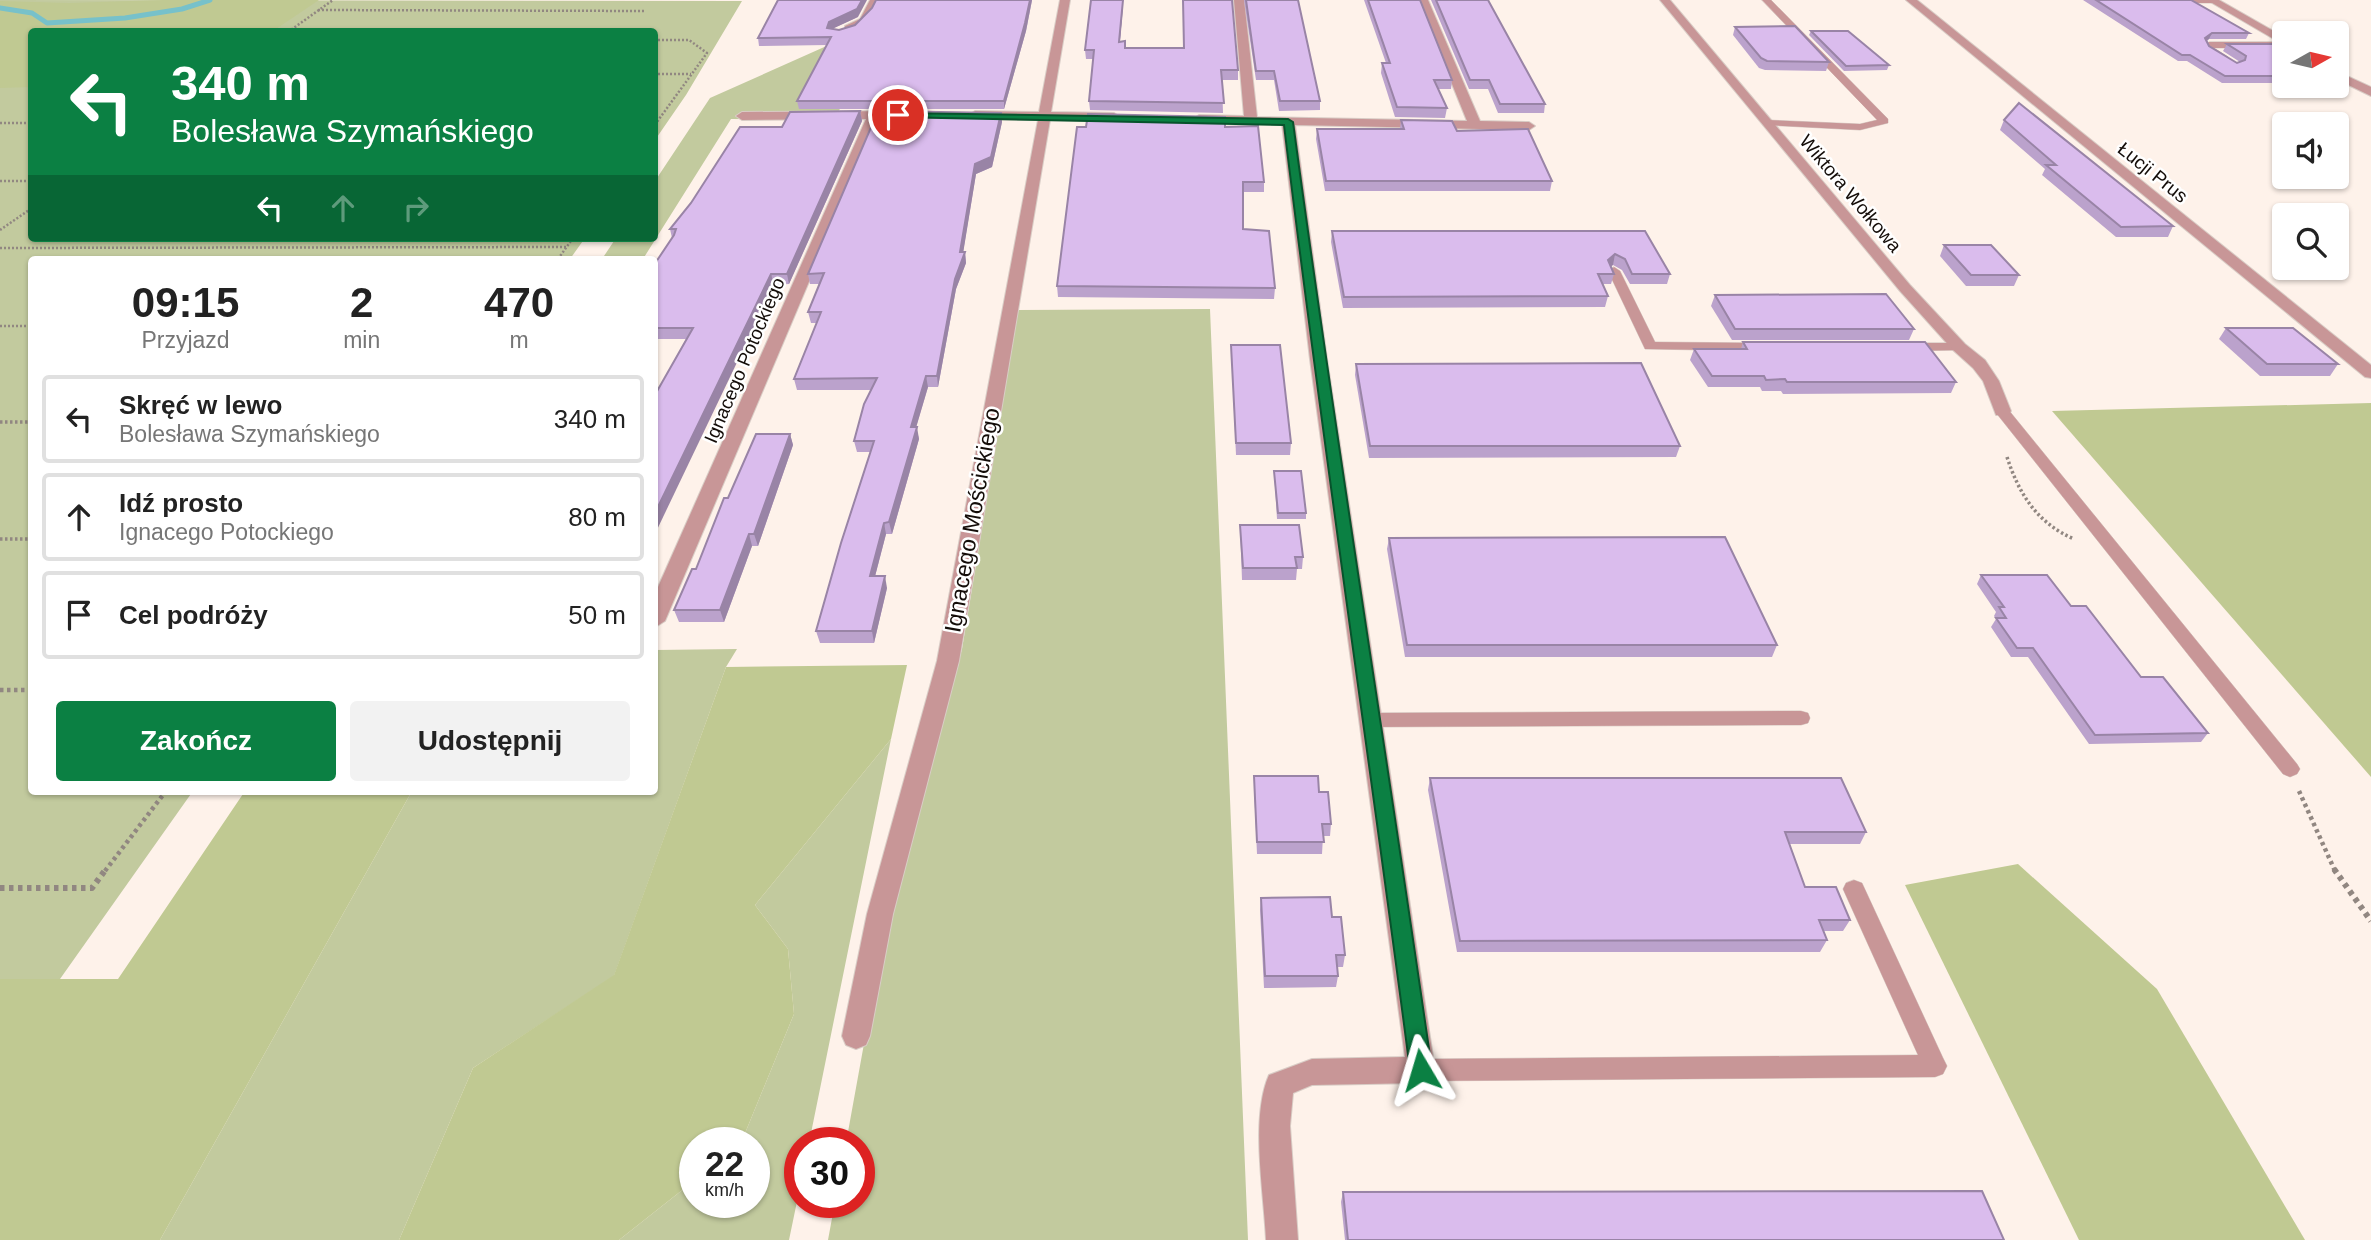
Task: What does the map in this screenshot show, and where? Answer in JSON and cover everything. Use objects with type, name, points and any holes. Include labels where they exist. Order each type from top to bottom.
[{"type":"street","points":[[835,34],[864,21],[875,0]]},
{"type":"street","name":"Ignacego Mościckiego","points":[[856,1036],[880,914],[948,661],[1065,0]]},
{"type":"street","points":[[1240,0],[1251,120]]},
{"type":"street","points":[[1423,0],[1475,125]]},
{"type":"street","name":"Wiktora Wołkowa","points":[[1665,0],[1958,347],[1979,364],[1991,381],[2002,411]]},
{"type":"street","name":"Łucji Prus","points":[[1911,0],[2371,373]]},
{"type":"street","points":[[2212,0],[2272,36]]},
{"type":"street","points":[[2349,81],[2371,92]]},
{"type":"street","points":[[741,116],[923,115]]},
{"type":"street","points":[[961,115],[1129,118]]},
{"type":"street","name":"Ignacego Potockiego","points":[[658,612],[873,116]]},
{"type":"street","points":[[1183,119],[1529,126]]},
{"type":"street","points":[[1282,1240],[1275,1126],[1279,1085],[1312,1072],[1421,1070],[1373,720],[1316,341],[1288,122]]},
{"type":"lane","points":[[1766,0],[1884,121],[1860,127],[1768,123]]},
{"type":"lane","points":[[2162,0],[2212,0]]},
{"type":"lane","points":[[2235,65],[2210,50],[2208,45],[2272,43]]},
{"type":"lane","points":[[1614,271],[1650,346],[1773,347]]},
{"type":"lane","points":[[1892,347],[1958,347]]},
{"type":"lane","points":[[2002,411],[2290,769]]},
{"type":"lane","points":[[1373,720],[1801,718]]},
{"type":"lane","points":[[1421,1070],[1935,1066],[1854,889]]},
{"type":"path","points":[[293,28],[333,0]]},
{"type":"path","points":[[318,10],[645,10]]},
{"type":"path","points":[[658,40],[689,40],[707,53],[658,120]]},
{"type":"path","points":[[658,74],[692,74]]},
{"type":"path","points":[[0,123],[28,124]]},
{"type":"path","points":[[0,181],[28,181]]},
{"type":"path","points":[[0,230],[28,211]]},
{"type":"path","points":[[560,256],[570,242]]},
{"type":"path","points":[[0,248],[567,247]]},
{"type":"path","points":[[0,326],[28,326]]},
{"type":"path","points":[[0,422],[28,422]]},
{"type":"path","points":[[0,539],[28,539]]},
{"type":"path","points":[[0,690],[28,690]]},
{"type":"path","points":[[2290,769],[2329,863],[2371,921]]},
{"type":"path","points":[[0,888],[92,888],[163,795]]},
{"type":"green space","points":[[0,0],[742,1],[686,95],[658,136],[658,28],[28,28],[28,242],[582,242],[572,256],[28,256],[28,795],[190,795],[60,979],[0,979]]},
{"type":"green space","points":[[319,0],[277,28],[28,28],[28,87],[0,88],[0,1],[69,3]]},
{"type":"green space","points":[[831,44],[843,103],[834,120],[731,119],[658,235],[658,176],[710,98]]},
{"type":"green space","points":[[613,242],[654,242],[645,256],[604,256]]},
{"type":"green space","points":[[1210,309],[1248,1240],[828,1240],[832,1218],[875,1218],[875,1127],[849,1127],[877,972],[962,649],[1018,310]]},
{"type":"green space","points":[[2371,403],[2371,777],[2052,411]]},
{"type":"green space","points":[[737,649],[726,667],[614,976],[473,1068],[399,1240],[160,1240],[410,795],[658,795],[658,650]]},
{"type":"green space","points":[[907,665],[891,739],[755,905],[788,949],[794,1014],[748,1127],[679,1127],[679,1193],[619,1240],[399,1240],[473,1068],[614,975],[726,667]]},
{"type":"green space","points":[[891,739],[812,1127],[784,1127],[784,1218],[794,1218],[789,1240],[619,1240],[679,1193],[679,1218],[770,1218],[770,1127],[748,1127],[794,1014],[788,949],[755,905]]},
{"type":"green space","points":[[242,795],[410,795],[160,1240],[0,1240],[0,979],[118,979]]},
{"type":"green space","points":[[2018,864],[2157,989],[2305,1240],[2079,1240],[1905,885]]},
{"type":"building","points":[[778,0],[862,0],[857,9],[829,22],[827,28],[839,30],[855,25],[876,0],[1030,0],[1004,101],[797,101],[831,37],[758,38]]},
{"type":"building","points":[[1091,0],[1123,0],[1119,42],[1125,41],[1125,48],[1184,48],[1183,0],[1232,0],[1238,70],[1221,70],[1224,103],[1089,101],[1094,50],[1085,50]]},
{"type":"building","points":[[1246,0],[1298,0],[1320,101],[1280,101],[1274,71],[1256,71]]},
{"type":"building","points":[[1368,0],[1420,0],[1452,80],[1434,80],[1447,108],[1397,107],[1382,63],[1390,63]]},
{"type":"building","points":[[1436,0],[1488,0],[1545,104],[1500,104],[1489,80],[1470,80]]},
{"type":"building","points":[[2096,0],[2191,0],[2249,33],[2212,33],[2205,38],[2209,46],[2237,63],[2245,60],[2246,56],[2227,44],[2272,44],[2272,76],[2225,76],[2190,55],[2182,55]]},
{"type":"building","points":[[1795,26],[1829,62],[1767,61],[1761,58],[1735,27]]},
{"type":"building","points":[[1811,31],[1848,31],[1889,65],[1846,66]]},
{"type":"building","points":[[2019,103],[2173,226],[2121,227],[2046,165],[2056,165],[2004,120]]},
{"type":"building","points":[[860,111],[787,274],[771,274],[658,507],[658,389],[693,328],[658,328],[658,259],[676,229],[670,229],[691,203],[740,127],[782,127],[790,112]]},
{"type":"building","points":[[878,111],[1001,113],[991,157],[975,164],[960,252],[965,252],[955,279],[937,376],[926,376],[911,427],[917,427],[889,522],[884,523],[870,576],[885,576],[872,631],[816,631],[874,441],[854,441],[864,404],[877,378],[794,379],[821,312],[808,312],[824,273],[808,274]]},
{"type":"building","points":[[1088,114],[1225,117],[1225,127],[1258,126],[1264,182],[1243,182],[1243,229],[1269,231],[1275,288],[1057,286],[1077,127],[1086,127]]},
{"type":"building","points":[[1401,120],[1452,121],[1457,131],[1528,129],[1552,181],[1326,181],[1317,129],[1404,129]]},
{"type":"building","points":[[1332,231],[1645,231],[1670,274],[1632,274],[1625,259],[1615,254],[1608,260],[1614,274],[1598,274],[1608,296],[1344,297]]},
{"type":"building","points":[[1944,245],[1991,245],[2019,275],[1971,275]]},
{"type":"building","points":[[1886,294],[1914,329],[1735,329],[1715,295]]},
{"type":"building","points":[[2226,328],[2293,328],[2338,364],[2267,364]]},
{"type":"building","points":[[1743,342],[1925,342],[1956,382],[1787,382],[1785,379],[1766,380],[1764,376],[1712,376],[1694,349],[1747,349]]},
{"type":"building","points":[[1231,345],[1280,345],[1291,443],[1236,443]]},
{"type":"building","points":[[1641,363],[1680,446],[1370,446],[1356,364]]},
{"type":"building","points":[[756,434],[790,434],[754,534],[749,534],[720,610],[674,610],[692,569],[696,569],[724,498],[728,498]]},
{"type":"building","points":[[1274,471],[1301,471],[1306,513],[1278,513]]},
{"type":"building","points":[[1240,525],[1299,525],[1303,557],[1295,557],[1297,568],[1243,568]]},
{"type":"building","points":[[1725,537],[1777,645],[1407,645],[1389,538]]},
{"type":"building","points":[[1981,575],[2047,575],[2071,606],[2086,606],[2141,677],[2163,677],[2208,733],[2095,735],[2033,648],[2017,648],[1996,618],[2006,618],[1999,607],[2004,607]]},
{"type":"building","points":[[1254,776],[1318,776],[1319,792],[1328,792],[1331,824],[1322,824],[1324,842],[1257,842]]},
{"type":"building","points":[[1430,778],[1841,778],[1866,832],[1785,832],[1805,887],[1836,887],[1850,920],[1819,920],[1827,940],[1460,941]]},
{"type":"building","points":[[1330,897],[1332,917],[1341,917],[1345,955],[1336,955],[1338,976],[1265,976],[1261,898]]},
{"type":"building","points":[[1982,1191],[2004,1240],[1348,1240],[1343,1192]]},
{"type":"waterway","points":[[0,8],[32,13],[47,23],[125,18],[182,9],[210,0]]},
{"type":"route","points":[[898,115],[1288,122],[1316,341],[1373,720],[1421,1070]]}]
